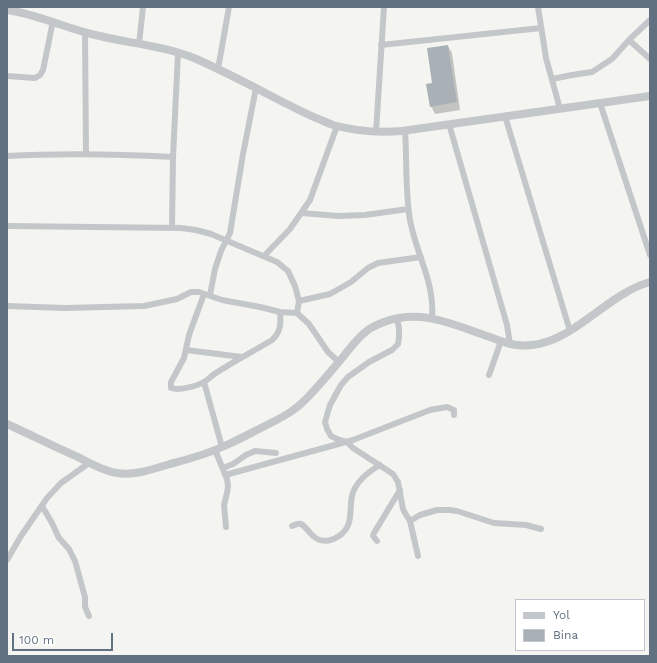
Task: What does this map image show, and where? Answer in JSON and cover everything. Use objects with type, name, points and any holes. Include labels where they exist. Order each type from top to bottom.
[{"type":"street","points":[[139,44],[143,7]]},
{"type":"street","points":[[218,69],[229,7]]},
{"type":"street","points":[[376,132],[384,7]]},
{"type":"street","points":[[538,7],[546,58],[560,109]]},
{"type":"street","points":[[7,10],[23,12],[85,32],[116,40],[170,50],[218,69],[332,125],[345,128],[389,132],[650,96]]},
{"type":"street","points":[[552,79],[572,74],[592,72],[612,59],[650,20]]},
{"type":"street","points":[[7,76],[33,79],[40,75],[43,70],[53,22]]},
{"type":"street","points":[[381,45],[541,28]]},
{"type":"street","points":[[85,32],[86,154]]},
{"type":"street","points":[[629,40],[650,58]]},
{"type":"street","points":[[172,228],[173,157],[178,53]]},
{"type":"street","points":[[256,88],[230,233],[221,251],[207,295],[189,335],[184,358],[171,382],[171,388],[176,390],[204,382],[215,373],[272,340],[277,335],[281,326],[280,312]]},
{"type":"street","points":[[600,103],[650,255]]},
{"type":"street","points":[[504,116],[570,331]]},
{"type":"street","points":[[449,124],[507,325],[510,344]]},
{"type":"street","points":[[264,256],[290,229],[310,200],[337,126]]},
{"type":"street","points":[[405,130],[408,209],[415,241],[431,288],[433,302],[432,318]]},
{"type":"street","points":[[7,156],[36,154],[125,154],[173,157]]},
{"type":"street","points":[[301,213],[332,216],[365,215],[408,209]]},
{"type":"street","points":[[7,226],[172,228],[196,230],[211,234],[277,262],[288,271],[295,286],[299,301],[297,313]]},
{"type":"street","points":[[299,301],[330,294],[351,282],[368,268],[378,263],[421,257]]},
{"type":"street","points":[[7,424],[106,470],[117,473],[138,473],[219,449],[296,408],[309,396],[358,339],[370,329],[384,322],[402,317],[432,318],[459,325],[518,346],[540,344],[556,339],[623,294],[638,286],[650,282]]},
{"type":"street","points":[[7,306],[66,308],[144,306],[177,299],[191,292],[199,292],[222,300],[280,312],[297,313],[309,324],[328,352],[338,362]]},
{"type":"street","points":[[397,319],[400,328],[398,344],[392,350],[370,362],[348,377],[341,385],[330,405],[325,422],[331,436],[347,442],[353,448],[393,474],[398,482],[403,509],[410,521],[418,556]]},
{"type":"street","points":[[489,376],[501,341]]},
{"type":"street","points":[[186,350],[242,357]]},
{"type":"street","points":[[204,382],[228,486],[224,505],[226,527]]},
{"type":"street","points":[[225,475],[347,442],[430,410],[447,407],[454,410],[454,415]]},
{"type":"street","points":[[223,468],[255,451],[276,453]]},
{"type":"street","points":[[7,560],[21,536],[47,498],[62,483],[89,462]]},
{"type":"street","points":[[292,526],[301,524],[318,540],[325,542],[340,536],[345,531],[350,520],[352,495],[360,481],[380,465]]},
{"type":"street","points":[[377,541],[373,536],[374,533],[400,490]]},
{"type":"street","points":[[42,506],[59,538],[69,549],[76,561],[89,616]]},
{"type":"street","points":[[410,521],[420,515],[437,510],[449,510],[457,511],[494,523],[526,525],[541,529]]},
{"type":"building","points":[[448,45],[457,102],[430,107],[426,84],[432,83],[427,48]]}]
